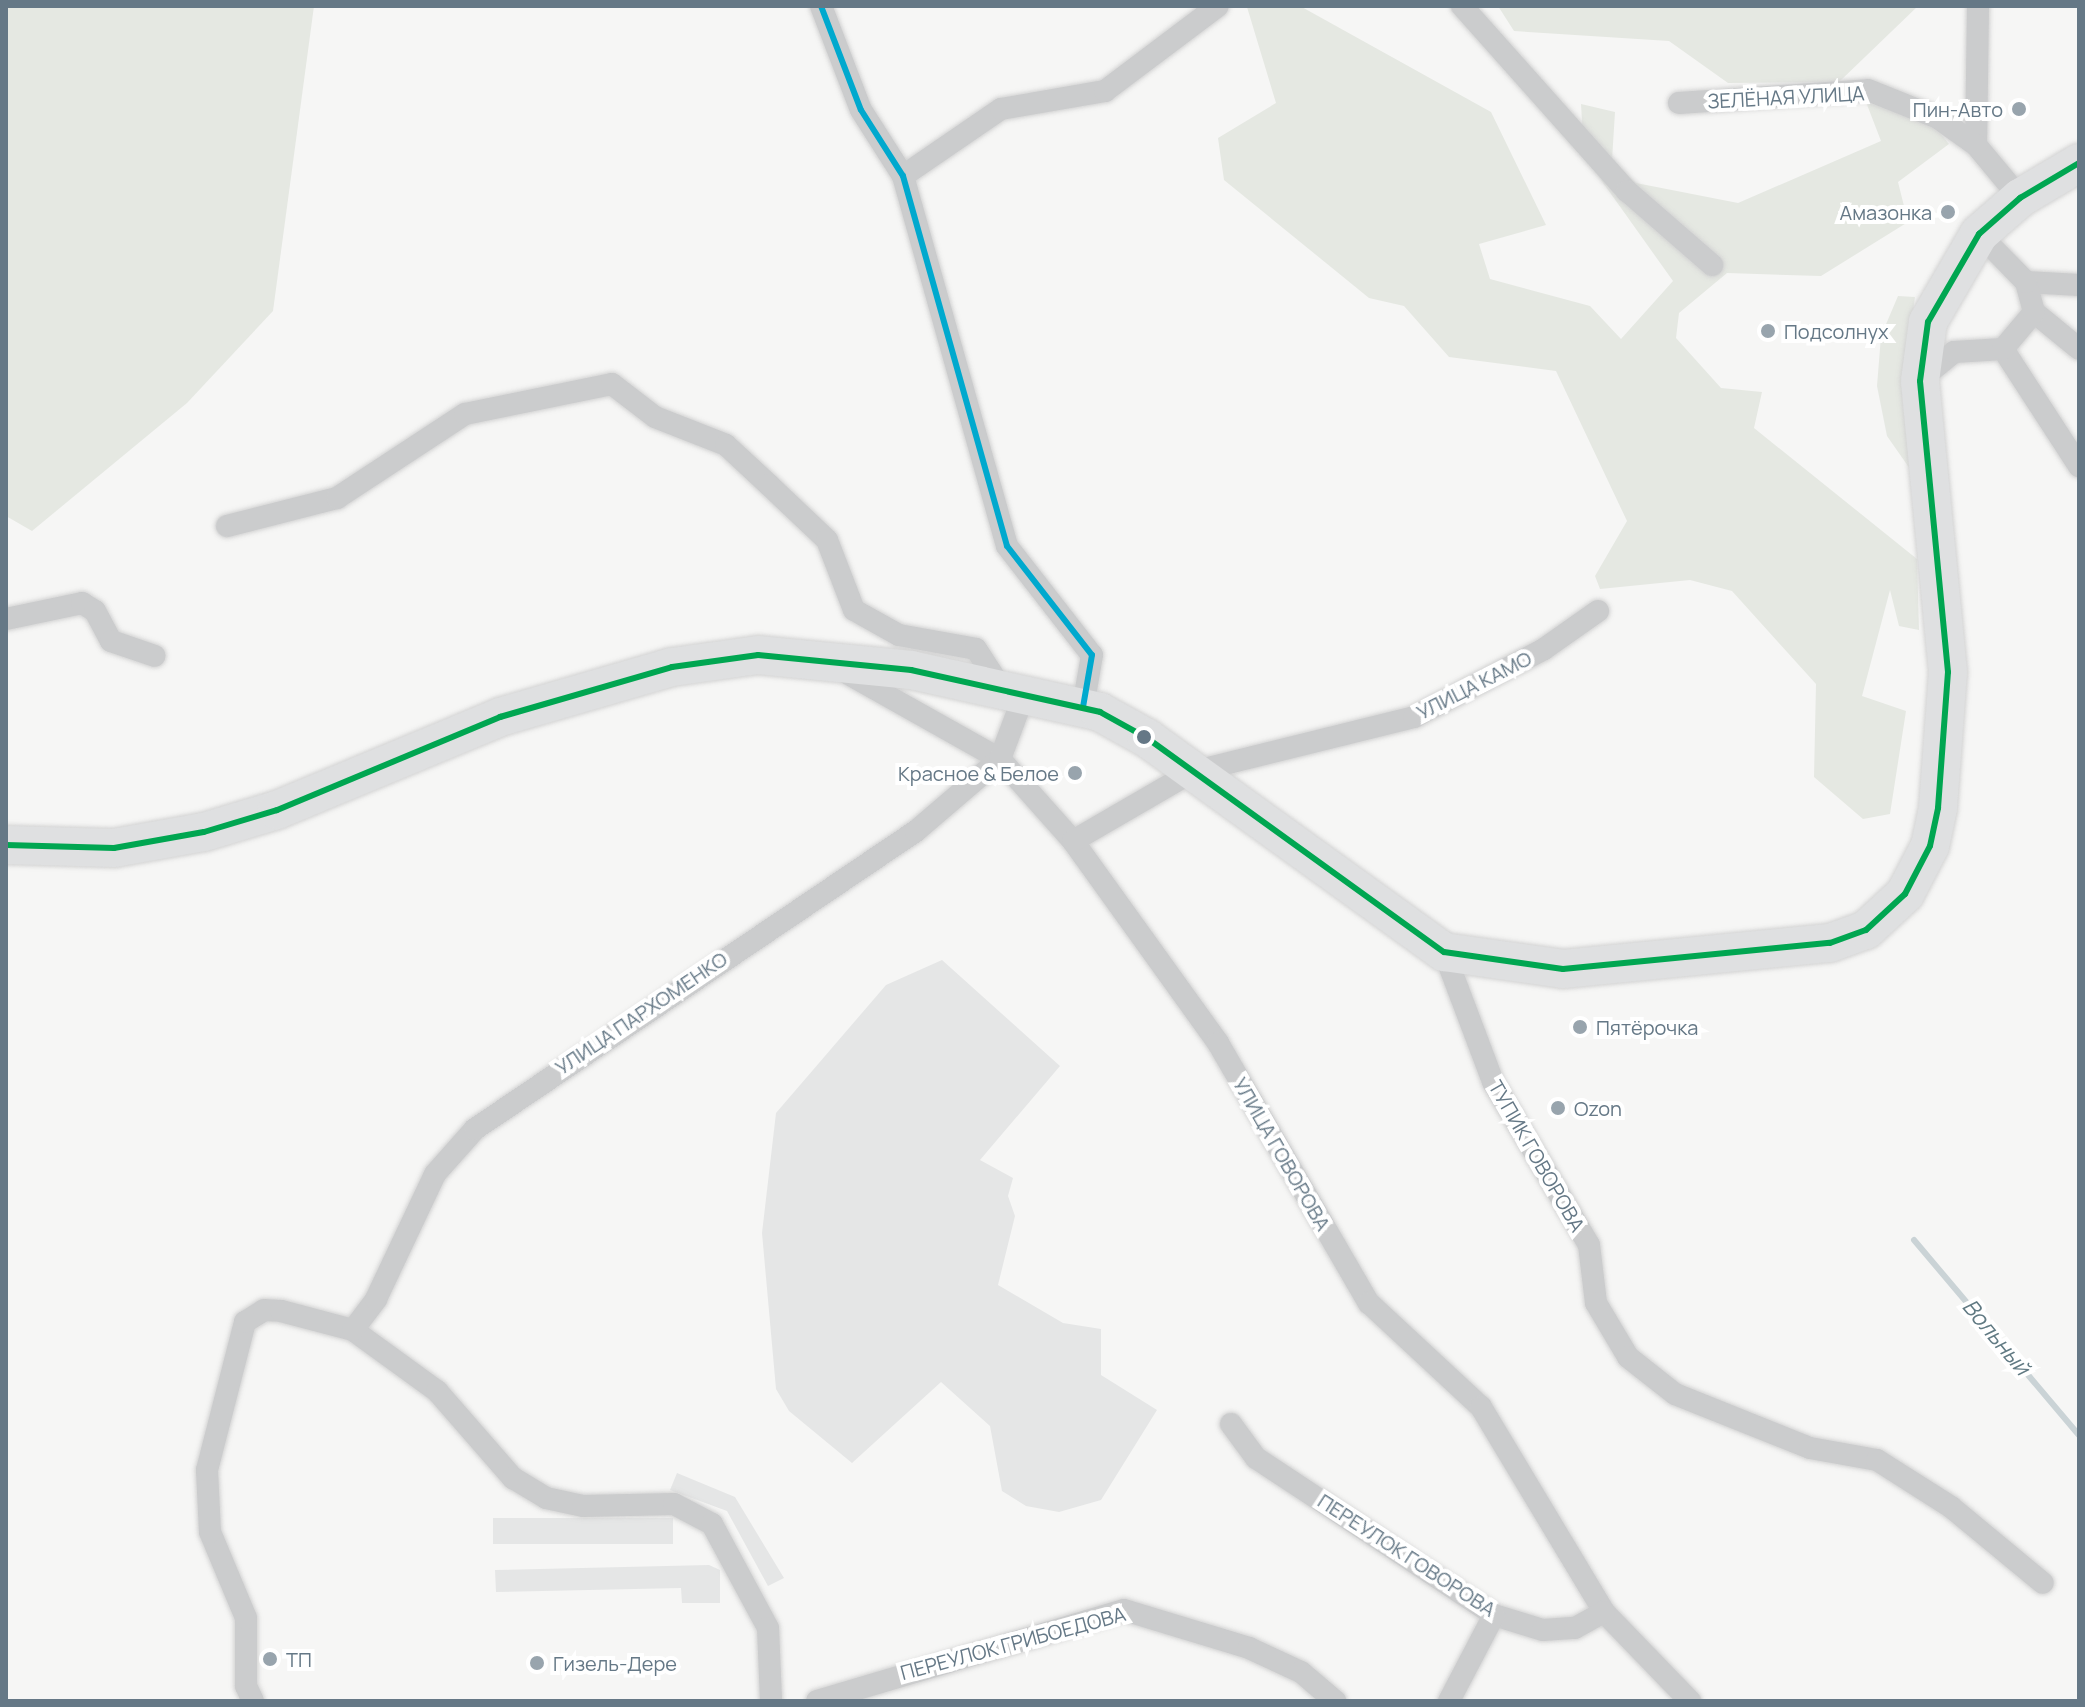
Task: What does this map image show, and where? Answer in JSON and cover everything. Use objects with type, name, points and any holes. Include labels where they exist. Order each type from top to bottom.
[{"type":"highway","points":[[6,845],[114,848],[204,832],[591,689],[758,655],[824,660],[1012,689],[1083,707],[1147,738],[1444,952],[1563,969],[1793,952],[1866,930],[1905,894],[1930,846],[1946,750],[1939,542],[1920,381],[1928,322],[1972,244],[2020,198],[2079,163]]},
{"type":"street","points":[[821,6],[861,110],[903,176],[1007,546],[1092,655],[1083,707]]},
{"type":"street","points":[[903,176],[1001,109],[1105,91],[1218,6]]},
{"type":"street","points":[[1462,6],[1627,191],[1712,265]]},
{"type":"street","points":[[1976,145],[1978,6]]},
{"type":"street","name":"ЗЕЛЁНАЯ УЛИЦА","points":[[1679,103],[1868,90],[1938,118],[1976,145],[2020,198]]},
{"type":"street","points":[[1972,244],[2026,282],[2079,285]]},
{"type":"street","points":[[2026,282],[2034,312],[2079,349]]},
{"type":"street","points":[[1920,381],[1954,352],[2003,349],[2034,312]]},
{"type":"street","points":[[2003,349],[2079,466]]},
{"type":"street","points":[[227,526],[337,498],[465,414],[612,384],[655,417],[726,445],[769,485],[827,540],[854,610],[899,635],[976,649],[1012,689],[1000,759]]},
{"type":"street","points":[[6,619],[82,603],[95,611],[111,641],[155,656]]},
{"type":"street","name":"УЛИЦА КАМО","points":[[1073,841],[1192,772],[1247,755],[1414,717],[1544,649],[1598,611]]},
{"type":"street","name":"УЛИЦА ГОВОРОВА","points":[[824,660],[1000,759],[1073,841],[1218,1043],[1369,1303],[1481,1407],[1604,1612],[1690,1701]]},
{"type":"street","name":"УЛИЦА ПАРХОМЕНКО","points":[[353,1330],[376,1299],[435,1174],[475,1129],[916,831],[1000,759]]},
{"type":"street","name":"ТУПИК ГОВОРОВА","points":[[1444,952],[1493,1082],[1589,1245],[1596,1303],[1628,1357],[1675,1394],[1810,1448],[1877,1460],[1951,1507],[2043,1583]]},
{"type":"street","points":[[253,1701],[246,1686],[246,1618],[210,1532],[207,1470],[245,1322],[273,1310],[353,1330],[437,1391],[513,1478],[546,1498],[583,1506],[674,1504],[712,1524],[768,1628],[771,1701]]},
{"type":"street","name":"ПЕРЕУЛОК ГОВОРОВА","points":[[1231,1424],[1256,1458],[1494,1615],[1543,1630],[1575,1628],[1604,1612]]},
{"type":"street","name":"ПЕРЕУЛОК ГРИБОЕДОВА","points":[[817,1701],[1124,1610],[1249,1648],[1301,1672],[1335,1701]]},
{"type":"street","points":[[1449,1701],[1494,1615]]},
{"type":"shaded area","points":[[6,6],[314,6],[273,311],[187,403],[32,531],[6,516]]},
{"type":"shaded area","points":[[1300,6],[1491,112],[1546,225],[1479,244],[1490,279],[1590,306],[1621,339],[1673,281],[1584,156],[1581,104],[1615,112],[1612,160],[1636,183],[1738,203],[1881,141],[1866,102],[1933,124],[1949,144],[1898,182],[1908,222],[1821,276],[1727,273],[1679,313],[1676,338],[1721,388],[1762,392],[1754,428],[1917,559],[1919,630],[1899,626],[1890,590],[1862,696],[1906,711],[1890,814],[1863,819],[1814,777],[1816,684],[1732,591],[1690,580],[1600,589],[1595,576],[1627,521],[1556,371],[1449,357],[1404,306],[1369,298],[1224,180],[1218,138],[1276,103],[1247,7]]},
{"type":"shaded area","points":[[1498,6],[1918,6],[1839,82],[1728,83],[1669,41],[1514,31]]},
{"type":"shaded area","points":[[1898,296],[1915,297],[1906,360],[1910,469],[1887,436],[1877,386],[1881,336]]},
{"type":"shaded area","points":[[942,960],[1060,1066],[980,1160],[1013,1178],[1008,1196],[1015,1216],[998,1285],[1063,1323],[1101,1329],[1101,1375],[1157,1410],[1101,1500],[1059,1512],[1026,1506],[1002,1491],[990,1426],[941,1382],[852,1463],[789,1411],[776,1389],[762,1233],[776,1113],[886,985]]},
{"type":"shaded area","points":[[677,1473],[735,1497],[784,1578],[768,1586],[727,1511],[670,1490]]},
{"type":"shaded area","points":[[493,1518],[673,1518],[673,1544],[493,1544]]},
{"type":"shaded area","points":[[709,1565],[720,1570],[720,1603],[682,1603],[681,1588],[496,1592],[495,1570]]},
{"type":"waterway","name":"Вольный","points":[[1914,1240],[2079,1435]]},
{"type":"transit line","points":[[821,6],[861,110],[903,176],[1007,546],[1092,655],[1083,707]]},
{"type":"transit line","points":[[6,845],[114,848],[204,832],[277,810],[500,717],[672,667],[758,655],[911,670],[1100,712],[1147,738],[1444,952],[1563,969],[1830,943],[1866,930],[1905,894],[1930,846],[1938,808],[1948,672],[1920,381],[1928,322],[1979,234],[2020,198],[2079,163]]},
{"type":"place","name":"Пин-Авто","points":[[2019,109]]},
{"type":"place","name":"Амазонка","points":[[1948,212]]},
{"type":"place","name":"Подсолнух","points":[[1768,331]]},
{"type":"place","name":"Красное & Белое","points":[[1075,773]]},
{"type":"place","name":"Пятёрочка","points":[[1580,1027]]},
{"type":"place","name":"Ozon","points":[[1558,1108]]},
{"type":"place","name":"ТП","points":[[270,1659]]},
{"type":"place","name":"Гизель-Дере","points":[[537,1663]]}]
